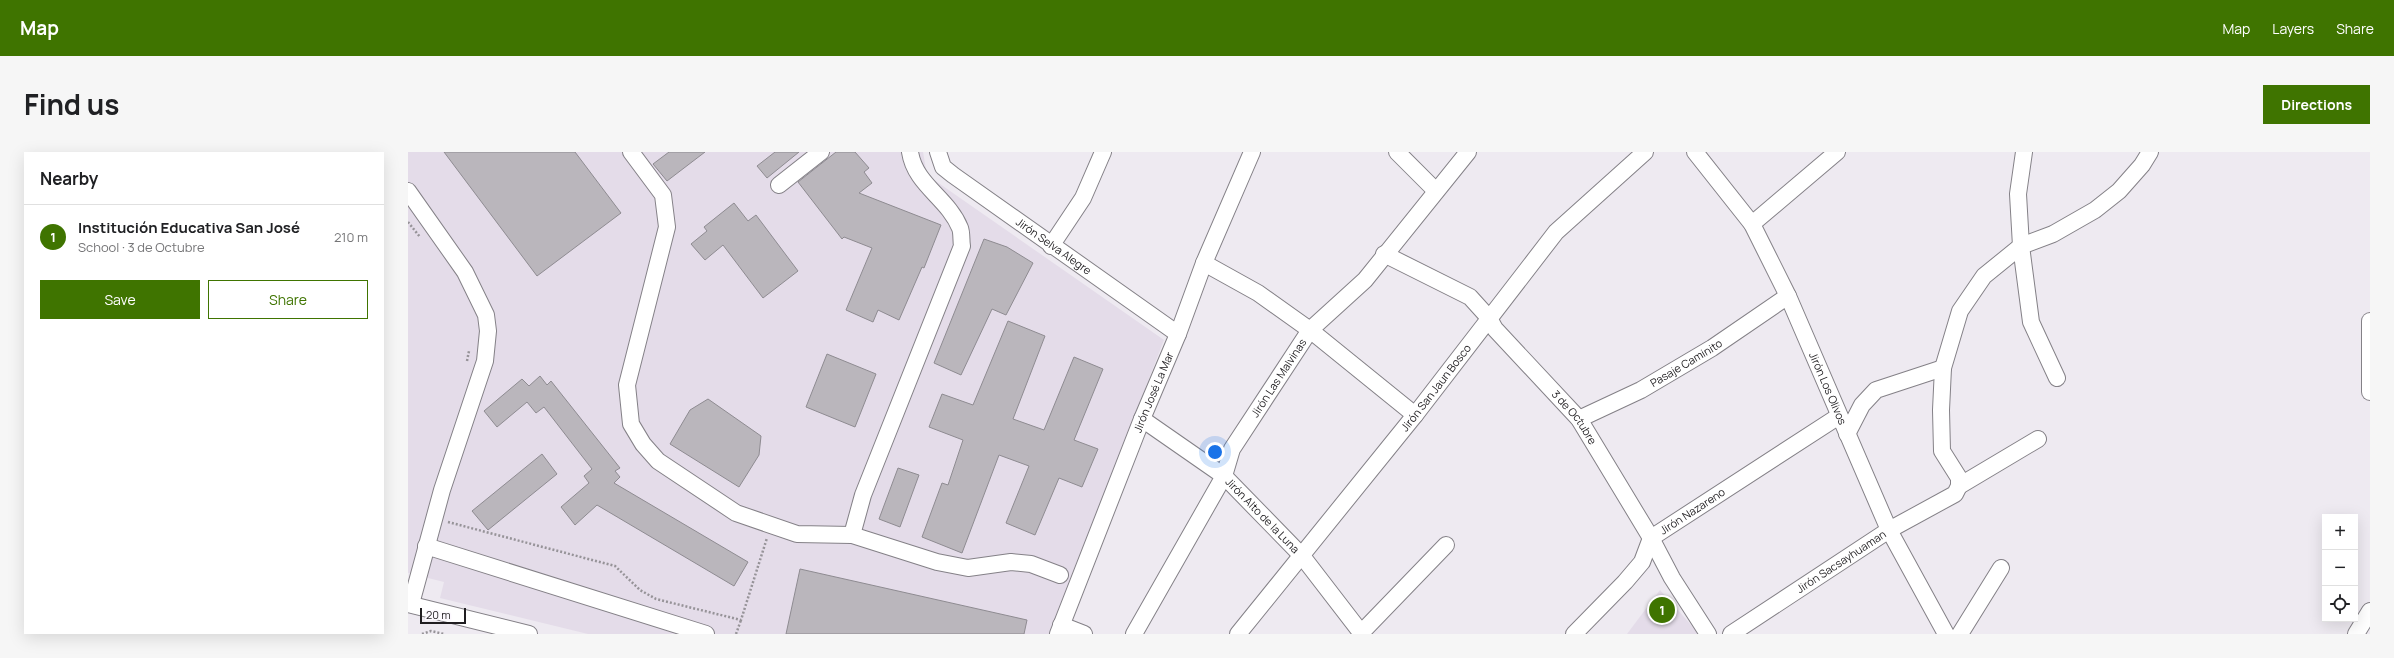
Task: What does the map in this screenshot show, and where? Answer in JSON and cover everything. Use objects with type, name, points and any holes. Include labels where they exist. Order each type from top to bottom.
[{"type":"street","points":[[631,152],[663,195],[667,228],[627,385],[631,424],[643,444],[658,461],[736,512],[797,534],[852,535],[936,562],[968,568],[1010,562],[1031,564],[1060,575]]},
{"type":"street","points":[[779,185],[821,152]]},
{"type":"street","points":[[852,535],[863,495],[962,246],[961,230],[953,214],[917,175],[910,152]]},
{"type":"street","name":"Jirón Selva Alegre","points":[[938,152],[943,167],[953,175],[1051,246],[1178,334]]},
{"type":"street","points":[[1051,246],[1084,198],[1103,152]]},
{"type":"street","name":"Jirón José La Mar","points":[[1060,629],[1142,419],[1178,334],[1204,263],[1252,152]]},
{"type":"street","points":[[1398,152],[1436,191]]},
{"type":"street","name":"Jirón Las Malvinas","points":[[1134,634],[1224,476],[1232,449],[1310,330],[1365,280],[1384,254],[1468,152]]},
{"type":"street","name":"Jirón San Jaun Bosco","points":[[1238,634],[1414,415],[1556,232],[1645,152]]},
{"type":"street","name":"Jirón Los Olivos","points":[[1695,152],[1752,224],[1788,296],[1888,530],[1946,634]]},
{"type":"street","points":[[1752,224],[1837,152]]},
{"type":"street","points":[[2024,152],[2018,194],[2021,246],[2031,322],[2057,378]]},
{"type":"street","points":[[1957,490],[1959,478],[1942,451],[1943,368],[1960,311],[1984,276],[2021,246],[2053,234],[2095,210],[2119,191],[2142,165],[2150,152]]},
{"type":"street","points":[[408,191],[465,272],[486,315],[488,331],[485,361],[434,518],[409,604],[528,634]]},
{"type":"street","name":"3 de Octubre","points":[[1384,254],[1470,297],[1489,318],[1495,329],[1579,419],[1651,538],[1672,578],[1708,634]]},
{"type":"street","points":[[1204,263],[1258,292],[1310,330],[1414,415]]},
{"type":"street","name":"Pasaje Caminito","points":[[1579,419],[1641,390],[1712,348],[1788,296]]},
{"type":"street","points":[[2370,321],[2370,392]]},
{"type":"street","points":[[1847,434],[1862,405],[1876,390],[1943,368]]},
{"type":"street","name":"Jirón Nazareno","points":[[1574,634],[1625,582],[1642,562],[1651,538],[1839,416]]},
{"type":"street","name":"Jirón Alto de la Luna","points":[[1142,419],[1224,476],[1302,556],[1361,633]]},
{"type":"street","name":"Jirón Sacsayhuaman","points":[[1731,634],[1888,530],[1957,490],[2038,439]]},
{"type":"street","points":[[1361,633],[1446,545]]},
{"type":"street","points":[[426,546],[706,634]]},
{"type":"street","points":[[1960,634],[2001,568]]},
{"type":"street","points":[[2356,634],[2370,611]]},
{"type":"street","points":[[1060,629],[1084,634]]},
{"type":"path","points":[[408,222],[422,241]]},
{"type":"path","points":[[465,368],[469,349]]},
{"type":"path","points":[[434,518],[614,566],[640,590],[656,599],[741,620]]},
{"type":"path","points":[[736,634],[771,525]]},
{"type":"path","points":[[422,634],[431,631],[444,634]]},
{"type":"shaded area","points":[[408,152],[923,152],[927,175],[1164,340],[1050,634],[588,634],[440,598],[444,582],[408,573]]},
{"type":"shaded area","points":[[1660,590],[1699,634],[1627,634]]},
{"type":"building","points":[[444,152],[575,152],[621,213],[537,276]]},
{"type":"building","points":[[669,152],[705,152],[667,181],[653,164]]},
{"type":"building","points":[[775,152],[799,152],[767,178],[757,166]]},
{"type":"building","points":[[836,152],[855,152],[869,168],[864,172],[872,183],[859,193],[941,225],[924,268],[922,267],[899,320],[878,310],[873,322],[846,310],[872,248],[844,237],[842,239],[798,182]]},
{"type":"building","points":[[734,203],[748,221],[756,215],[798,271],[763,298],[723,245],[705,260],[691,244],[707,231],[704,227]]},
{"type":"building","points":[[984,239],[1007,247],[1033,263],[1006,315],[992,309],[961,375],[934,363]]},
{"type":"building","points":[[1008,321],[1045,336],[1013,419],[1044,430],[1074,357],[1103,369],[1074,440],[1098,449],[1082,487],[1059,478],[1035,535],[1006,523],[1029,466],[999,455],[962,553],[922,537],[942,483],[948,485],[963,440],[929,427],[942,394],[973,405]]},
{"type":"building","points":[[827,354],[876,374],[855,427],[806,407]]},
{"type":"building","points":[[540,376],[547,385],[551,381],[620,468],[615,471],[620,477],[614,483],[748,562],[734,586],[597,505],[575,525],[561,507],[589,483],[584,476],[592,469],[544,407],[536,413],[527,402],[497,427],[484,411],[522,379],[529,386]]},
{"type":"building","points":[[708,399],[761,436],[759,455],[739,487],[670,444],[690,410]]},
{"type":"building","points":[[542,454],[557,474],[488,530],[472,511]]},
{"type":"building","points":[[898,468],[919,475],[900,527],[879,519]]},
{"type":"building","points":[[800,569],[1027,620],[1024,634],[786,634]]},
{"type":"place","name":"Institución Educativa San José","points":[[1662,610]]}]
